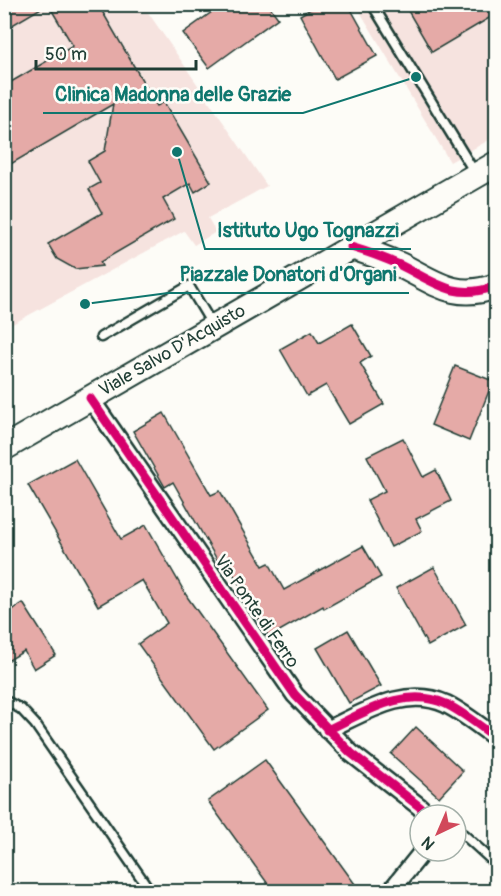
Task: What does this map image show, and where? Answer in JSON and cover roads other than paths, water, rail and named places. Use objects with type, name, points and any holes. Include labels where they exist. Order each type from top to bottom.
[{"type":"main road","name":"Viale Salvo D'Acquisto","points":[[4,448],[486,170]]},
{"type":"main road","points":[[351,247],[390,261],[452,291],[479,291],[496,286]]},
{"type":"street","name":"Via Ponte di Ferro","points":[[90,398],[287,683],[327,730],[361,762],[415,803]]},
{"type":"street","points":[[327,730],[390,702],[403,698],[423,697],[451,707],[496,738]]},
{"type":"street","points":[[390,891],[413,863]]},
{"type":"lane","points":[[372,4],[486,170]]},
{"type":"lane","points":[[101,337],[189,286],[213,326]]},
{"type":"lane","points":[[4,700],[21,709],[35,724],[151,891]]},
{"type":"lane","points":[[468,839],[496,864]]},
{"type":"place","name":"Clinica Madonna delle Grazie","points":[[416,77]]},
{"type":"place","name":"Istituto Ugo Tognazzi","points":[[177,152]]},
{"type":"place","name":"Piazzale Donatori d'Organi","points":[[85,304]]}]
